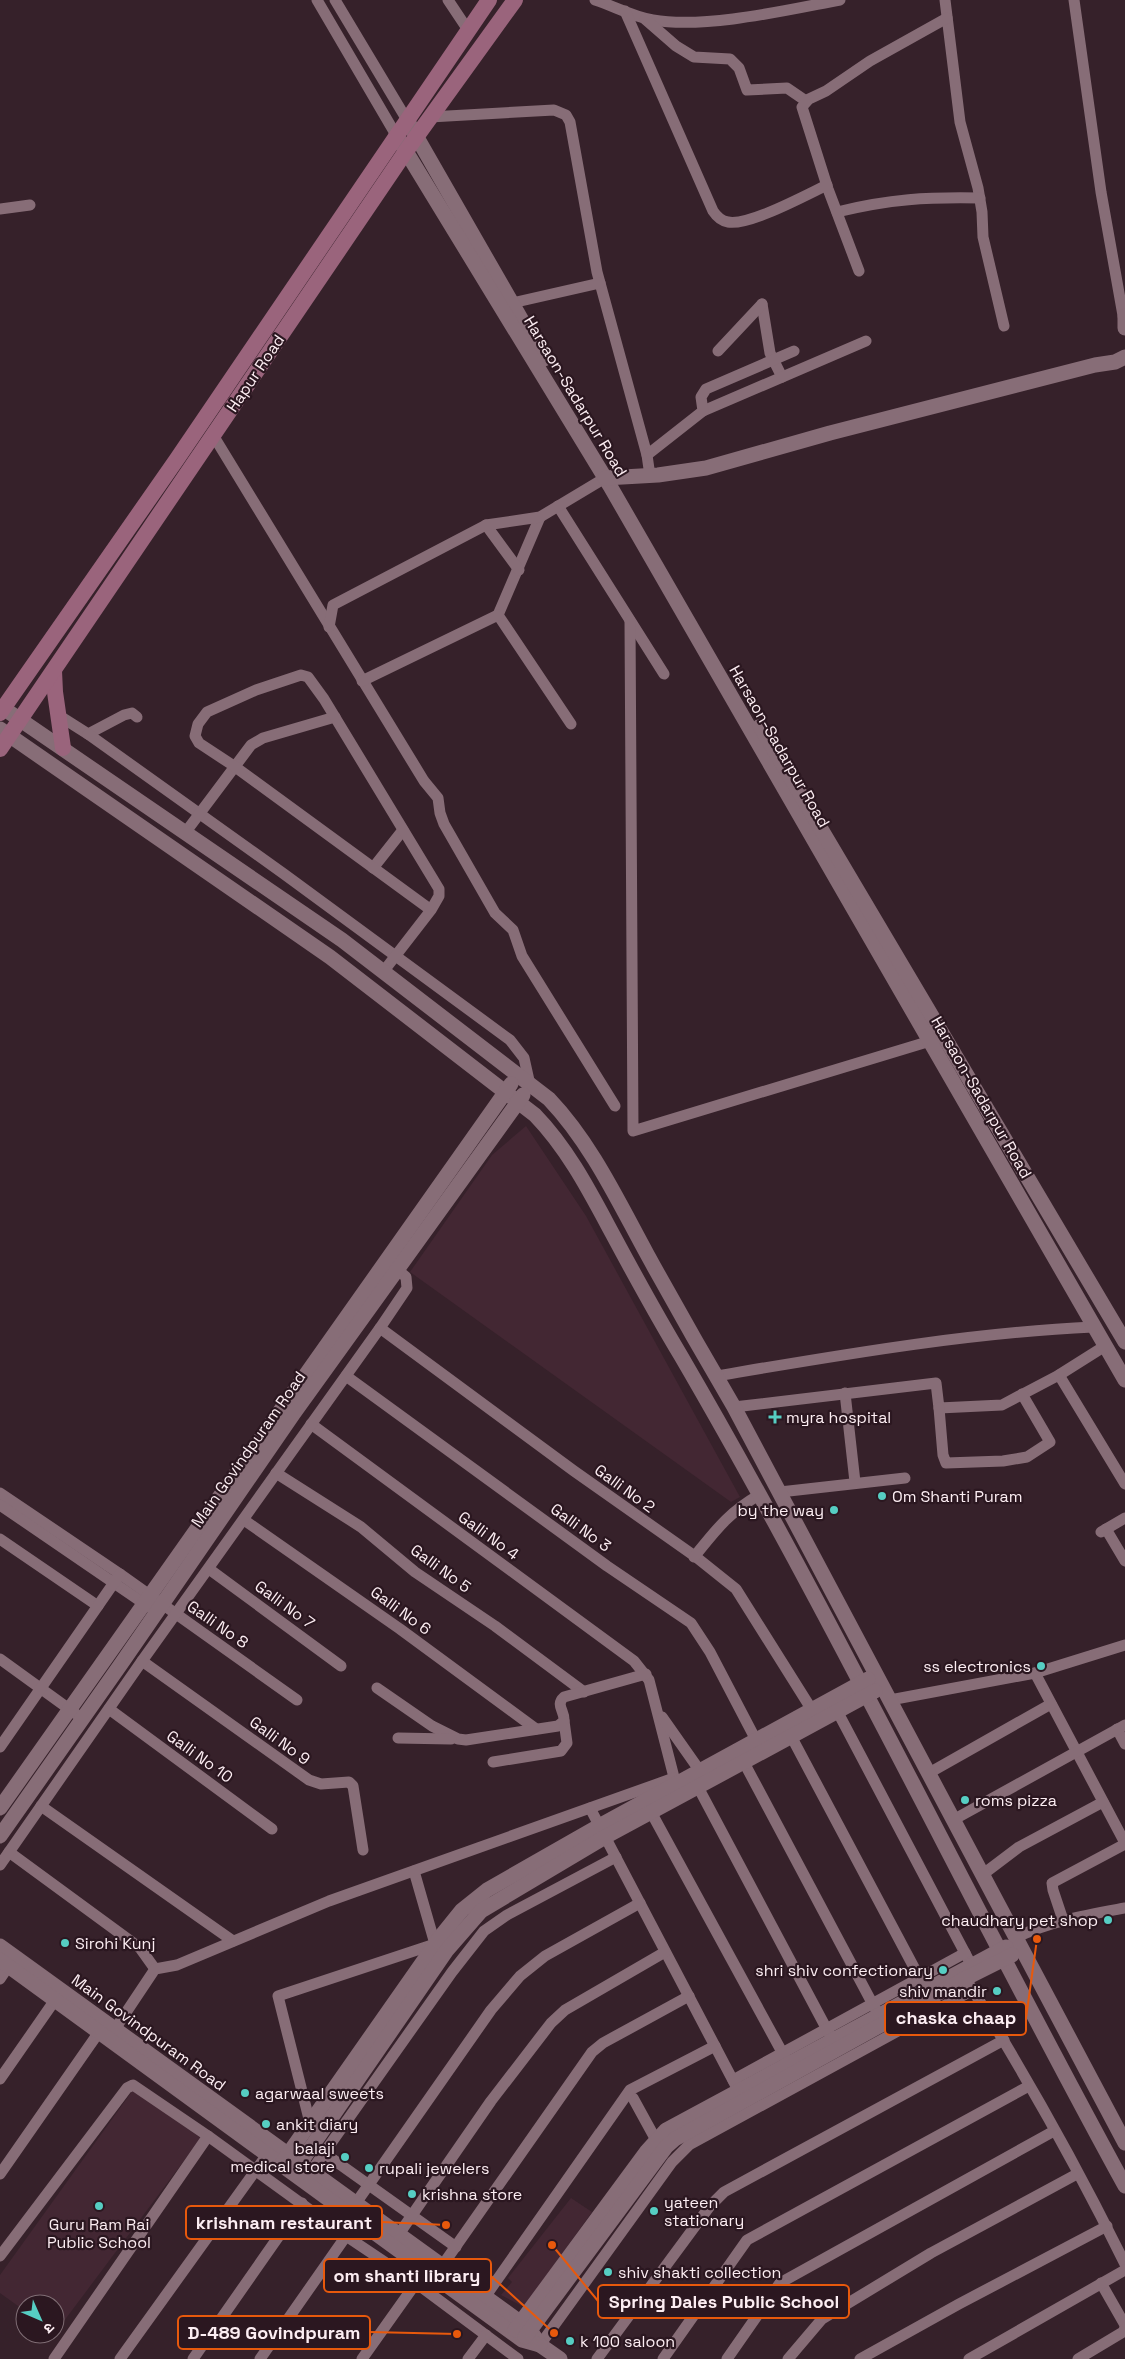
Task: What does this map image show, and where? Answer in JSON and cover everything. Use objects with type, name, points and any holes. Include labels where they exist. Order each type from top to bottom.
[{"type":"main road","name":"Hapur Road","points":[[2,711],[177,459],[396,135],[490,0]]},
{"type":"main road","name":"Hapur Road","points":[[3,738],[21,720],[416,136],[515,0]]},
{"type":"main road","points":[[54,670],[58,715],[64,748]]},
{"type":"street","points":[[317,0],[396,135]]},
{"type":"street","points":[[335,0],[407,120]]},
{"type":"street","points":[[448,0],[468,30]]},
{"type":"street","points":[[595,0],[644,18],[672,22],[732,18],[840,0]]},
{"type":"street","points":[[945,0],[958,108],[980,198],[983,237],[1004,326]]},
{"type":"street","points":[[1074,0],[1101,192],[1125,322]]},
{"type":"street","points":[[625,11],[712,212],[719,218],[732,223],[743,221],[764,214],[827,186]]},
{"type":"street","points":[[644,18],[676,46],[694,57],[730,59],[739,68],[747,90],[787,88],[806,101]]},
{"type":"street","points":[[860,271],[827,186],[802,108],[806,101],[826,91],[892,48],[948,18]]},
{"type":"street","points":[[430,117],[554,110],[566,115],[570,122],[600,283],[647,455],[650,476]]},
{"type":"street","name":"Harsaon-Sadarpur Road","points":[[407,120],[1093,1327],[1125,1380]]},
{"type":"street","name":"Harsaon-Sadarpur Road","points":[[396,135],[610,478],[1120,1323],[1125,1342]]},
{"type":"street","points":[[837,212],[874,202],[909,198],[980,198]]},
{"type":"street","points":[[0,209],[30,205]]},
{"type":"street","points":[[512,302],[600,283]]},
{"type":"street","points":[[718,351],[762,304],[770,353],[782,377]]},
{"type":"street","points":[[647,455],[702,411],[866,341]]},
{"type":"street","points":[[702,411],[701,396],[706,389],[794,351]]},
{"type":"street","points":[[329,627],[333,605],[486,524],[540,517],[610,478],[650,476],[706,468],[830,433],[1095,365],[1115,362],[1125,357]]},
{"type":"street","points":[[213,435],[362,681],[424,780],[438,798],[442,820],[495,912],[513,930],[522,956],[615,1106]]},
{"type":"street","points":[[558,506],[664,674]]},
{"type":"street","points":[[362,681],[498,616],[540,517]]},
{"type":"street","points":[[486,524],[519,570]]},
{"type":"street","points":[[498,616],[571,724]]},
{"type":"street","points":[[630,621],[633,1132],[930,1040],[946,1037]]},
{"type":"street","points":[[383,972],[431,910],[440,896],[439,889],[308,677],[301,675],[256,690],[207,712],[198,724],[195,736],[199,743],[234,766],[431,910]]},
{"type":"street","points":[[2,711],[21,720],[64,748],[342,940],[549,1099],[571,1123],[614,1194],[734,1407],[1125,2143]]},
{"type":"street","points":[[88,734],[124,715],[132,713],[138,716]]},
{"type":"street","points":[[58,715],[88,734],[284,874],[516,1046],[524,1058],[530,1085]]},
{"type":"street","points":[[185,833],[245,750],[263,738],[335,718]]},
{"type":"street","points":[[3,738],[330,957],[505,1091],[548,1127],[566,1153],[759,1495],[864,1689],[1001,1954],[1125,2186]]},
{"type":"street","points":[[373,868],[403,830]]},
{"type":"street","name":"Main Govindpuram Road","points":[[0,1836],[83,1718],[154,1604],[386,1261],[517,1076]]},
{"type":"street","name":"Main Govindpuram Road","points":[[0,1808],[70,1709],[154,1604],[399,1270],[530,1085]]},
{"type":"street","points":[[0,1865],[142,1661],[380,1328],[406,1288],[406,1277],[386,1261]]},
{"type":"street","points":[[716,1376],[889,1347],[1120,1323]]},
{"type":"street","name":"Galli No 2","points":[[380,1328],[736,1588],[812,1710]]},
{"type":"street","points":[[939,1408],[1002,1405],[1059,1375],[1105,1346]]},
{"type":"street","points":[[1059,1375],[1125,1484]]},
{"type":"street","name":"Galli No 3","points":[[346,1376],[606,1566],[692,1623],[710,1652],[756,1740]]},
{"type":"street","points":[[734,1407],[936,1383],[943,1455],[946,1463],[1003,1461],[1027,1457],[1050,1442],[1022,1394]]},
{"type":"street","points":[[844,1393],[855,1482]]},
{"type":"street","name":"Galli No 4","points":[[311,1424],[634,1661],[646,1674]]},
{"type":"street","name":"Galli No 5","points":[[276,1473],[361,1527],[415,1572],[494,1626],[584,1692]]},
{"type":"street","points":[[780,1492],[855,1482],[906,1478]]},
{"type":"street","points":[[0,1493],[117,1578]]},
{"type":"street","points":[[694,1557],[725,1519],[738,1507],[759,1495]]},
{"type":"street","points":[[0,1505],[117,1578]]},
{"type":"street","points":[[1125,1518],[1102,1531],[1125,1561]]},
{"type":"street","name":"Galli No 6","points":[[244,1520],[392,1623],[536,1729]]},
{"type":"street","points":[[0,1538],[98,1606]]},
{"type":"street","name":"Galli No 7","points":[[208,1569],[341,1666]]},
{"type":"street","points":[[0,1747],[117,1578]]},
{"type":"street","name":"Galli No 8","points":[[117,1578],[154,1604],[176,1613],[297,1700]]},
{"type":"street","points":[[295,2165],[447,1950],[468,1924],[498,1900],[602,1831],[700,1771],[791,1736],[834,1705],[864,1689],[1035,1673],[1125,1645]]},
{"type":"street","points":[[0,1660],[83,1718]]},
{"type":"street","name":"Galli No 9","points":[[142,1661],[309,1780],[321,1784],[349,1782],[353,1786],[363,1850]]},
{"type":"street","points":[[1035,1673],[1125,1843],[1052,1883],[1052,1890],[1063,1920]]},
{"type":"street","points":[[493,1762],[561,1751],[567,1742],[560,1707],[561,1700],[567,1696],[646,1674],[677,1786]]},
{"type":"street","points":[[377,1688],[432,1726],[458,1739]]},
{"type":"street","points":[[929,1773],[1051,1704]]},
{"type":"street","points":[[115,2029],[156,1969],[177,1965],[329,1901],[590,1808],[677,1786],[698,1786],[740,1756],[756,1740],[812,1710],[834,1705]]},
{"type":"street","points":[[834,1705],[1004,2040],[1107,2226],[1125,2264]]},
{"type":"street","name":"Galli No 10","points":[[109,1709],[272,1829]]},
{"type":"street","points":[[657,1711],[700,1771]]},
{"type":"street","points":[[398,1738],[466,1740],[558,1726],[564,1721]]},
{"type":"street","points":[[953,1820],[1121,1727],[1125,1744]]},
{"type":"street","points":[[791,1736],[922,1983]]},
{"type":"street","points":[[740,1756],[875,2009]]},
{"type":"street","points":[[295,2165],[310,2123],[462,1910],[477,1896],[602,1831],[651,1812],[677,1786]]},
{"type":"street","points":[[698,1786],[829,2034]]},
{"type":"street","points":[[982,1875],[1019,1847],[1103,1802]]},
{"type":"street","points":[[41,1806],[233,1942]]},
{"type":"street","points":[[590,1808],[735,2085]]},
{"type":"street","points":[[651,1812],[785,2058]]},
{"type":"street","points":[[9,1852],[140,1948],[156,1969]]},
{"type":"street","points":[[295,2165],[324,2153],[452,1972],[484,1931],[507,1915],[616,1857]]},
{"type":"street","points":[[414,1871],[436,1944]]},
{"type":"street","points":[[356,2203],[492,2010],[520,1976],[545,1956],[640,1903]]},
{"type":"street","points":[[521,2331],[666,2147],[675,2139],[1001,1954],[1043,1925],[1125,1908]]},
{"type":"street","points":[[310,2123],[278,1996],[436,1944]]},
{"type":"street","name":"Main Govindpuram Road","points":[[0,1946],[115,2029],[271,2149]]},
{"type":"street","points":[[399,2234],[491,2101],[551,2023],[565,2010],[665,1952]]},
{"type":"street","name":"Main Govindpuram Road","points":[[3,1968],[55,2000],[271,2149],[356,2203],[485,2297],[521,2331]]},
{"type":"street","points":[[521,2331],[656,2140],[666,2130],[735,2085],[922,1983],[969,1971]]},
{"type":"street","points":[[540,2345],[676,2158],[689,2145],[969,1971]]},
{"type":"street","points":[[442,2266],[592,2052],[603,2043],[689,1996]]},
{"type":"street","points":[[0,2079],[55,2000]]},
{"type":"street","points":[[0,2174],[100,2032]]},
{"type":"street","points":[[597,2359],[710,2206],[724,2192],[1004,2040]]},
{"type":"street","points":[[485,2297],[630,2090],[715,2046]]},
{"type":"street","points":[[0,2256],[130,2086],[136,2086],[302,2202],[346,2236],[416,2283],[518,2359]]},
{"type":"street","points":[[663,2359],[748,2240],[1029,2086]]},
{"type":"street","points":[[632,2098],[656,2140]]},
{"type":"street","points":[[727,2359],[780,2283],[1054,2131]]},
{"type":"street","points":[[54,2359],[208,2136]]},
{"type":"street","points":[[120,2359],[271,2149]]},
{"type":"street","points":[[324,2153],[456,2247]]},
{"type":"street","name":"Main Govindpuram Road","points":[[295,2165],[358,2219],[560,2359]]},
{"type":"street","points":[[788,2359],[822,2319],[931,2254],[1077,2174]]},
{"type":"street","points":[[193,2359],[302,2202]]},
{"type":"street","points":[[260,2359],[358,2219]]},
{"type":"street","points":[[860,2359],[1107,2226]]},
{"type":"street","points":[[969,2359],[1125,2270]]},
{"type":"street","points":[[362,2359],[416,2283]]},
{"type":"street","points":[[1078,2359],[1096,2355],[1123,2332],[1125,2327],[1101,2283]]},
{"type":"street","points":[[468,2359],[486,2335]]},
{"type":"shaded area","points":[[526,1126],[586,1216],[740,1497],[731,1502],[410,1272],[492,1155]]},
{"type":"shaded area","name":"Guru Ram Rai Public School","points":[[133,2090],[201,2138],[65,2320],[65,2294],[15,2294],[15,2304],[0,2293],[0,2275]]},
{"type":"shaded area","points":[[571,2198],[592,2212],[524,2307],[501,2295],[512,2282],[508,2278]]},
{"type":"place","name":"myra hospital","points":[[775,1417]]},
{"type":"place","name":"Om Shanti Puram","points":[[882,1496]]},
{"type":"place","name":"by the way","points":[[834,1510]]},
{"type":"place","name":"ss electronics","points":[[1041,1666]]},
{"type":"place","name":"roms pizza","points":[[965,1800]]},
{"type":"place","name":"chaudhary pet shop","points":[[1108,1920]]},
{"type":"place","name":"chaska chaap","points":[[1037,1939]]},
{"type":"place","name":"Sirohi Kunj","points":[[65,1943]]},
{"type":"place","name":"shri shiv confectionary","points":[[943,1970]]},
{"type":"place","name":"shiv mandir","points":[[997,1991]]},
{"type":"place","name":"agarwaal sweets","points":[[245,2093]]},
{"type":"place","name":"ankit diary","points":[[266,2124]]},
{"type":"place","name":"balaji medical store","points":[[345,2157]]},
{"type":"place","name":"rupali jewelers","points":[[369,2168]]},
{"type":"place","name":"krishna store","points":[[412,2194]]},
{"type":"place","name":"Guru Ram Rai Public School","points":[[99,2206]]},
{"type":"place","name":"yateen stationary","points":[[654,2211]]},
{"type":"place","name":"krishnam restaurant","points":[[446,2225]]},
{"type":"place","name":"Spring Dales Public School","points":[[552,2245]]},
{"type":"place","name":"shiv shakti collection","points":[[608,2272]]},
{"type":"place","name":"om shanti library","points":[[554,2333]]},
{"type":"place","name":"D-489 Govindpuram","points":[[457,2334]]},
{"type":"place","name":"k 100 saloon","points":[[570,2341]]}]
